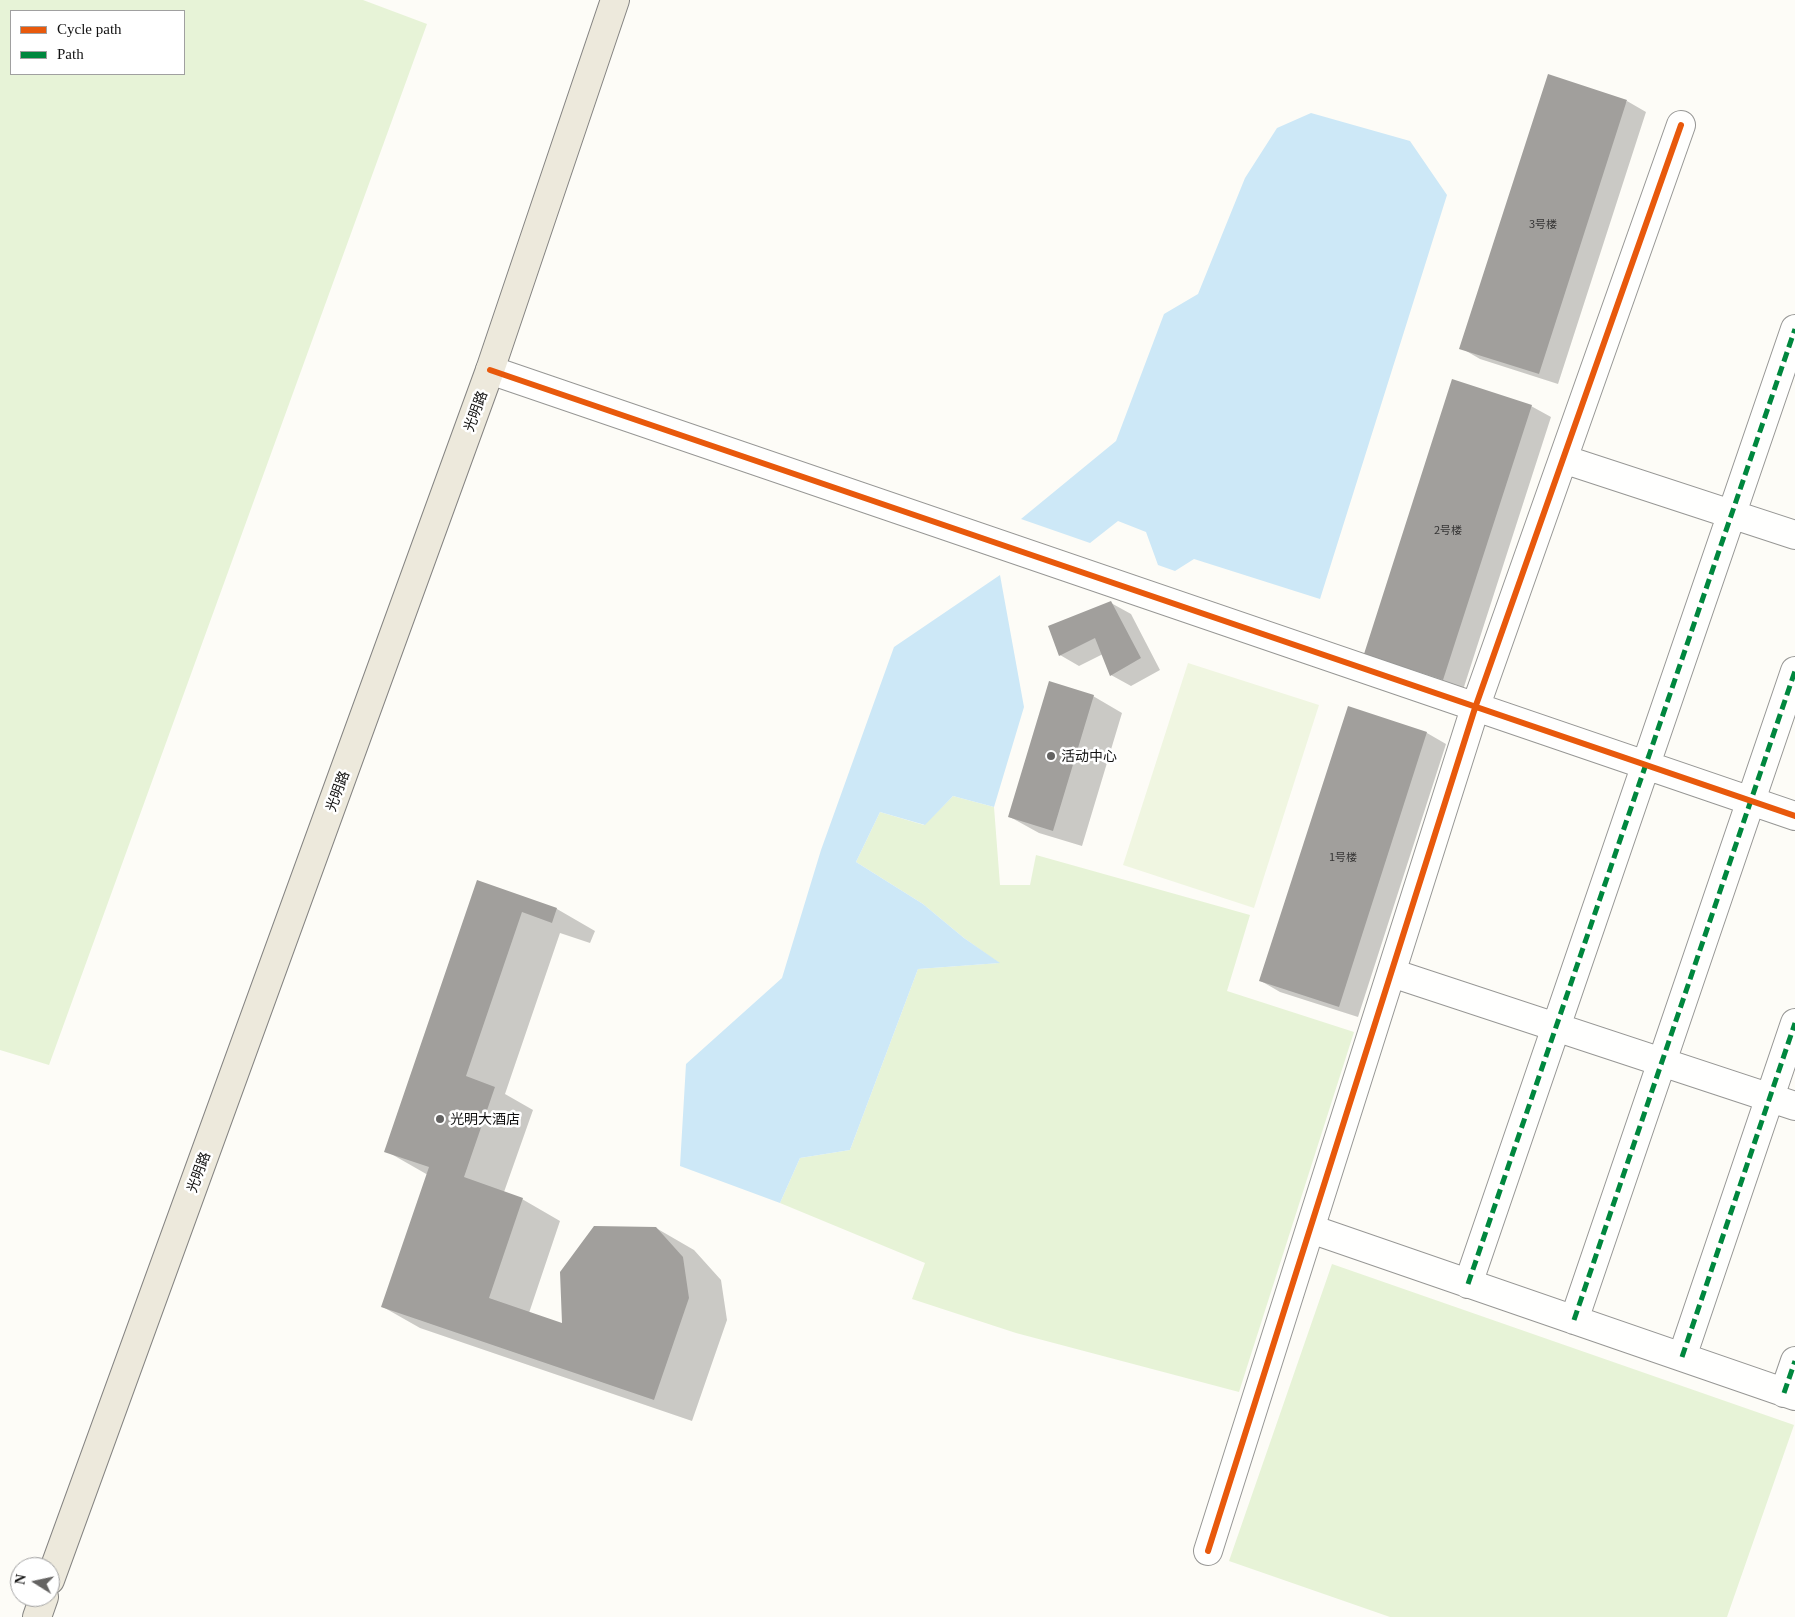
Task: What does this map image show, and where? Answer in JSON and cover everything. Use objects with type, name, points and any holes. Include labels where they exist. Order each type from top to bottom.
[{"type":"main road","name":"光明路","points":[[58,1557],[490,370],[615,0]]},
{"type":"street","points":[[1208,1551],[1476,708],[1681,125]]},
{"type":"street","points":[[1468,1284],[1795,329]]},
{"type":"street","points":[[490,370],[1795,816]]},
{"type":"street","points":[[1563,459],[1795,535]]},
{"type":"street","points":[[1574,1320],[1795,671]]},
{"type":"street","points":[[1392,973],[1795,1106]]},
{"type":"street","points":[[1682,1357],[1795,1023]]},
{"type":"street","points":[[1310,1229],[1790,1394],[1795,1360]]},
{"type":"green space","points":[[0,0],[363,0],[427,24],[49,1065],[0,1050]]},
{"type":"green space","points":[[1188,663],[1319,705],[1254,908],[1123,865]]},
{"type":"green space","points":[[953,796],[994,807],[1000,885],[1030,885],[1036,855],[1250,915],[1227,991],[1354,1032],[1239,1392],[1016,1333],[912,1299],[925,1263],[780,1203],[800,1158],[850,1150],[918,969],[999,963],[964,938],[923,904],[856,862],[880,812],[924,825]]},
{"type":"green space","points":[[1332,1264],[1794,1425],[1727,1617],[1390,1617],[1229,1561]]},
{"type":"water","points":[[1311,113],[1410,141],[1447,195],[1320,599],[1194,559],[1175,571],[1158,565],[1146,532],[1118,521],[1090,543],[1021,519],[1116,441],[1164,314],[1198,294],[1245,178],[1277,128]]},
{"type":"water","points":[[1000,575],[1024,707],[994,807],[953,796],[925,825],[880,812],[856,862],[923,904],[964,938],[1000,963],[918,969],[850,1150],[800,1158],[780,1203],[680,1166],[686,1064],[782,978],[821,850],[894,647]]},
{"type":"building","points":[[1548,74],[1627,100],[1539,374],[1459,349]]},
{"type":"building","points":[[1452,379],[1532,405],[1443,680],[1364,654]]},
{"type":"building","points":[[1111,601],[1141,658],[1110,676],[1095,638],[1059,656],[1048,626]]},
{"type":"building","name":"活动中心","points":[[1049,681],[1094,695],[1053,831],[1008,817]]},
{"type":"building","points":[[1348,706],[1427,732],[1339,1007],[1259,981]]},
{"type":"building","name":"光明大酒店","points":[[477,880],[557,908],[552,923],[522,912],[466,1076],[495,1087],[464,1177],[523,1198],[489,1298],[562,1323],[560,1272],[594,1226],[656,1227],[683,1257],[689,1298],[654,1400],[381,1307],[429,1167],[384,1152]]},
{"type":"marked path","points":[[1468,1284],[1795,329]]},
{"type":"marked path","points":[[1574,1320],[1795,671]]},
{"type":"marked path","points":[[1682,1357],[1795,1023]]},
{"type":"marked path","points":[[1784,1393],[1795,1361]]},
{"type":"cycle path","points":[[1208,1551],[1475,708],[1681,125]]},
{"type":"cycle path","points":[[490,370],[1795,816]]},
{"type":"place","name":"活动中心","points":[[1051,756]]},
{"type":"place","name":"光明大酒店","points":[[440,1119]]}]
